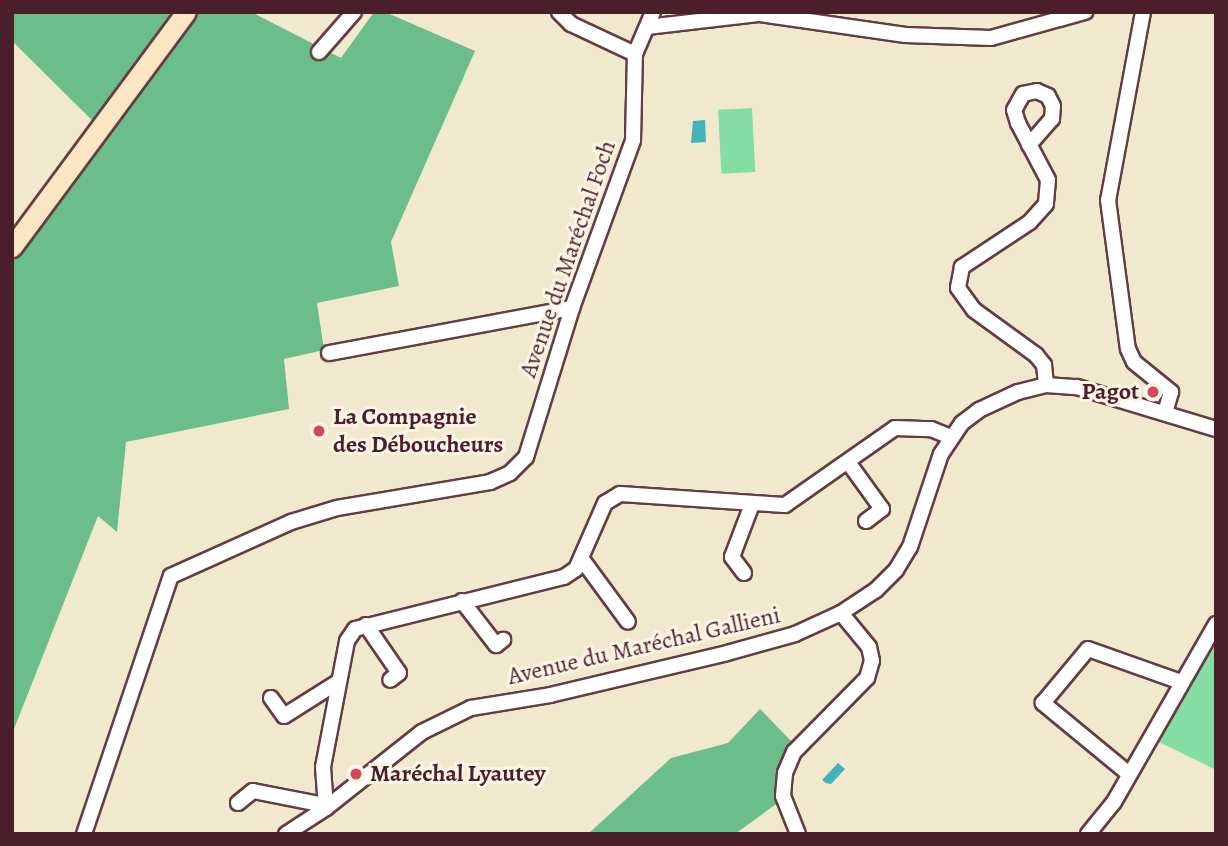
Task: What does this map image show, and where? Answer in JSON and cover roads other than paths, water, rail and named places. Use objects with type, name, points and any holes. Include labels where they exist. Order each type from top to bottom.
[{"type":"main road","points":[[12,247],[186,12]]},
{"type":"street","points":[[319,52],[354,12]]},
{"type":"street","points":[[559,12],[571,24],[635,54]]},
{"type":"street","name":"Avenue du Maréchal Foch","points":[[84,834],[171,576],[291,522],[337,508],[489,482],[510,473],[526,457],[535,435],[572,308],[633,140],[635,54],[653,12]]},
{"type":"street","points":[[647,27],[761,14],[905,35],[991,38],[1085,12]]},
{"type":"street","points":[[1143,12],[1115,145],[1108,200],[1128,349],[1134,362],[1171,392],[1165,413]]},
{"type":"street","points":[[1030,145],[1048,180],[1046,204],[1030,222],[962,267],[958,288],[974,310],[1036,355],[1044,365],[1046,385]]},
{"type":"street","points":[[329,353],[572,308]]},
{"type":"street","name":"Avenue du Maréchal Gallieni","points":[[286,834],[422,732],[471,708],[550,695],[727,653],[795,634],[841,613],[876,590],[903,559],[925,492],[951,437],[979,410],[1018,391],[1046,385],[1077,387],[1216,429]]},
{"type":"street","points":[[237,803],[253,791],[325,806],[323,767],[346,641],[355,629],[564,578],[576,569],[605,503],[620,495],[752,504],[795,502],[895,428],[931,429],[951,437]]},
{"type":"street","points":[[848,463],[882,509],[866,521]]},
{"type":"street","points":[[744,573],[732,557],[752,504]]},
{"type":"street","points":[[581,558],[628,622]]},
{"type":"street","points":[[462,601],[496,645],[503,640]]},
{"type":"street","points":[[798,834],[783,796],[785,772],[794,752],[814,729],[867,678],[872,661],[869,647],[841,613]]},
{"type":"street","points":[[1088,834],[1129,774],[1216,624]]},
{"type":"street","points":[[366,625],[399,673],[390,680]]},
{"type":"street","points":[[1129,774],[1043,703],[1088,649],[1181,682]]},
{"type":"street","points":[[271,698],[284,716],[338,682]]},
{"type":"water","points":[[705,120],[706,142],[691,143],[693,121]]},
{"type":"water","points":[[838,763],[845,769],[831,784],[822,780]]},
{"type":"place","name":"Pagot","points":[[1153,392]]},
{"type":"place","name":"La Compagnie des Déboucheurs","points":[[319,431]]},
{"type":"place","name":"Maréchal Lyautey","points":[[356,774]]}]
